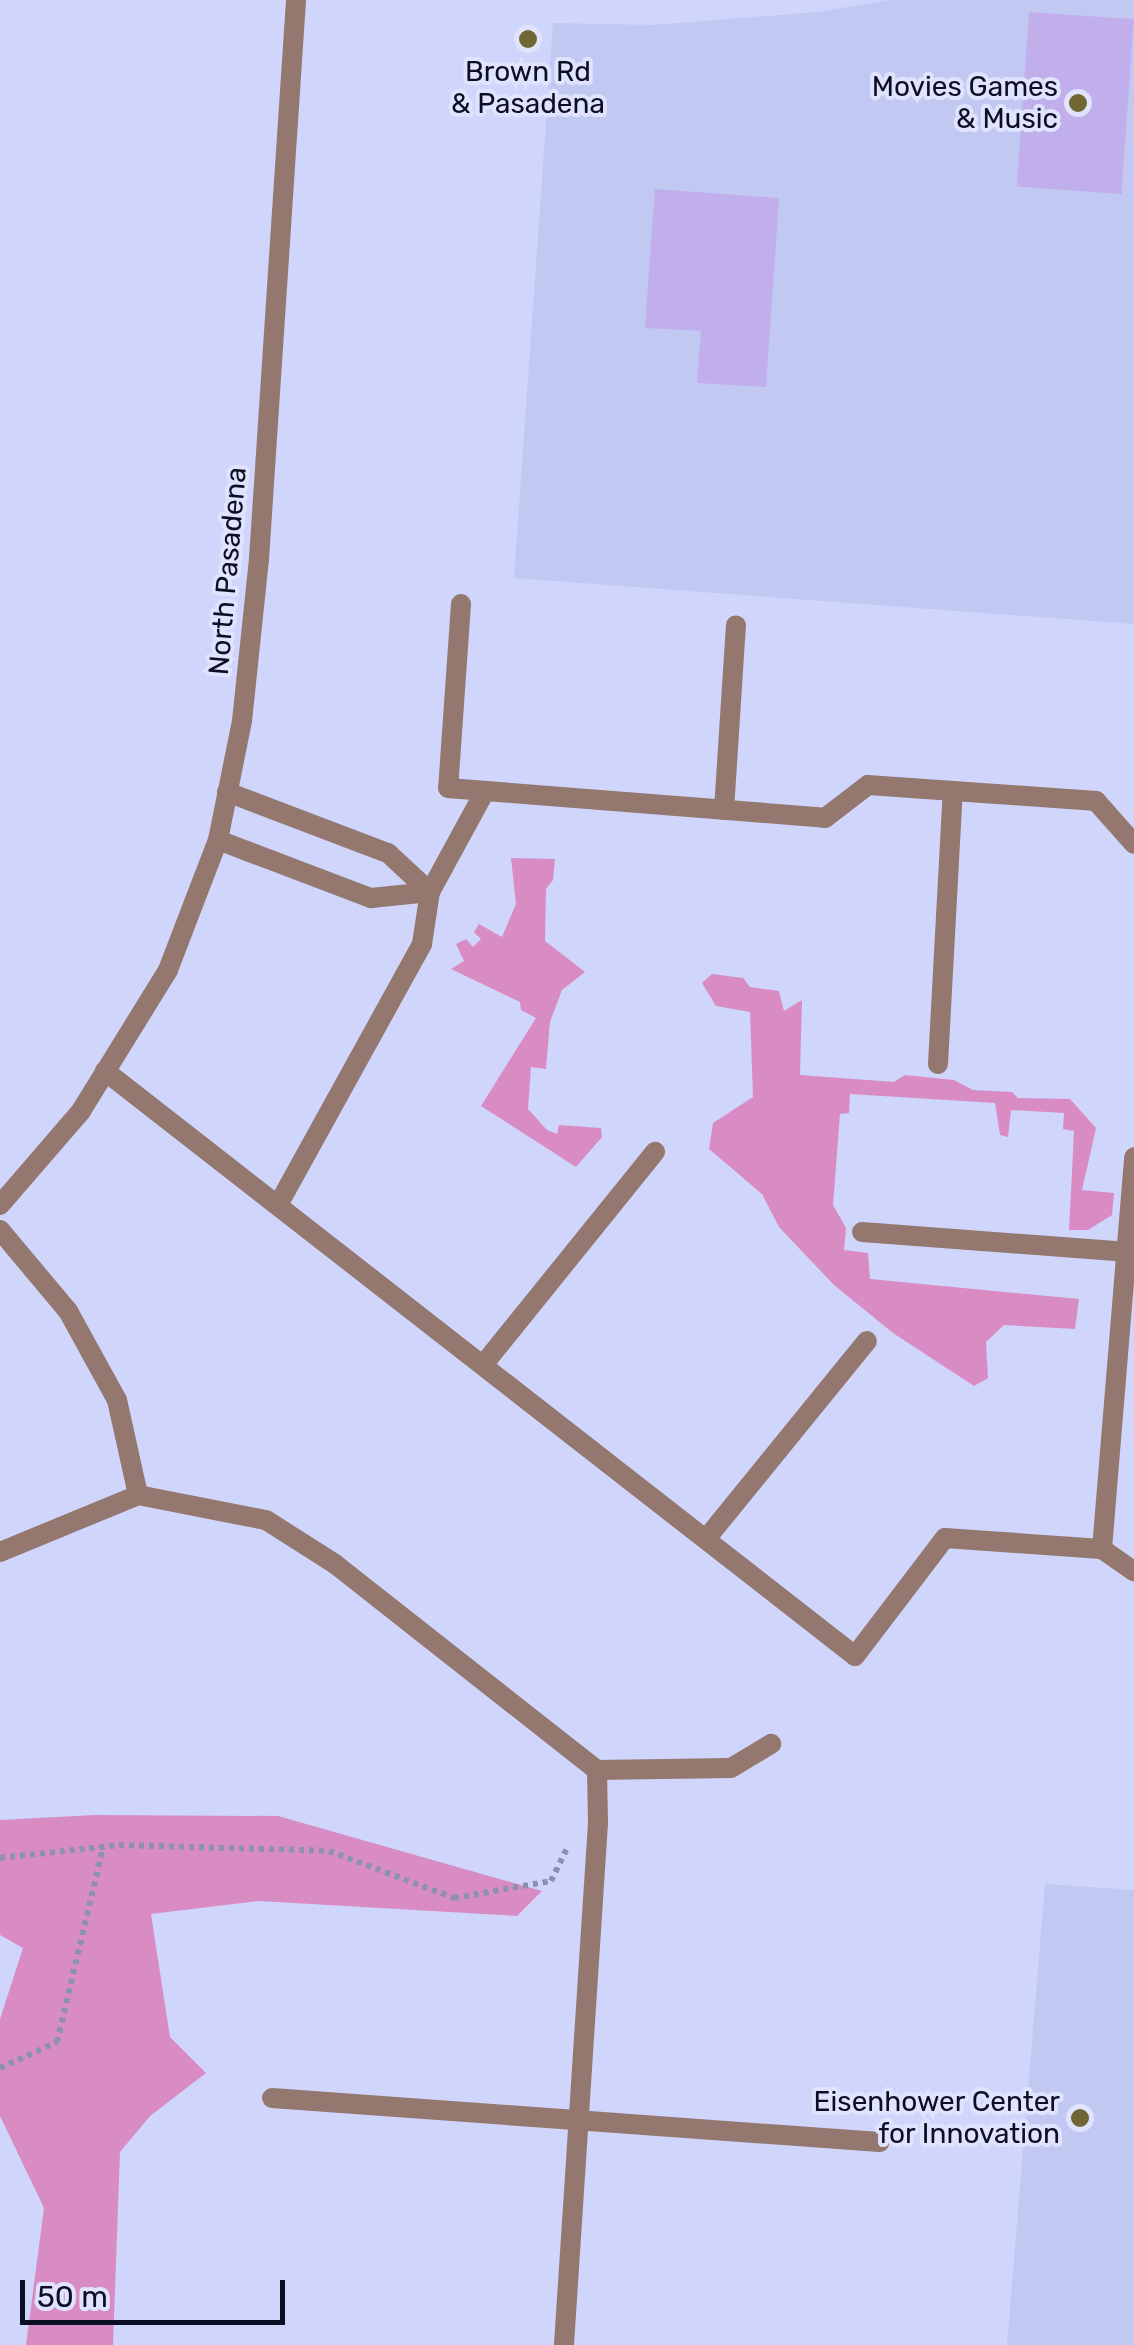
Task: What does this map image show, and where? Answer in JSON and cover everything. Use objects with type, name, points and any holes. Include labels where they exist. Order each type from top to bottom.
[{"type":"street","name":"North Pasadena","points":[[0,1205],[81,1111],[168,970],[218,840],[242,722],[258,560],[296,0]]},
{"type":"street","points":[[461,604],[448,788],[825,818],[868,785],[1096,800],[1134,844]]},
{"type":"street","points":[[724,810],[736,625]]},
{"type":"street","points":[[938,1064],[953,790]]},
{"type":"street","points":[[278,1205],[422,944],[430,892],[485,791]]},
{"type":"street","points":[[228,792],[388,853],[430,892]]},
{"type":"street","points":[[218,840],[371,898],[430,892]]},
{"type":"street","points":[[106,1070],[855,1656],[946,1538],[1102,1549],[1134,1571]]},
{"type":"street","points":[[483,1365],[655,1152]]},
{"type":"street","points":[[1102,1549],[1128,1278],[1125,1252],[1134,1157]]},
{"type":"street","points":[[0,1230],[68,1312],[117,1400],[138,1496]]},
{"type":"street","points":[[862,1232],[1125,1252]]},
{"type":"street","points":[[706,1539],[866,1341]]},
{"type":"street","points":[[0,1552],[138,1496],[266,1520],[334,1564],[597,1770],[730,1768],[772,1744]]},
{"type":"street","points":[[564,2345],[598,1823],[597,1770]]},
{"type":"street","points":[[272,2098],[879,2142]]},
{"type":"path","points":[[0,1858],[103,1847],[329,1851],[454,1898],[551,1881],[572,1838]]},
{"type":"path","points":[[0,2068],[57,2042],[103,1847]]},
{"type":"shaded area","points":[[890,0],[1134,0],[1134,624],[514,578],[553,23],[652,25],[818,12]]},
{"type":"shaded area","points":[[511,858],[555,859],[553,880],[546,889],[545,941],[585,972],[562,990],[550,1022],[546,1069],[531,1067],[528,1109],[547,1130],[557,1134],[559,1125],[601,1128],[602,1137],[576,1167],[481,1106],[536,1018],[521,1010],[520,1002],[451,969],[464,961],[456,944],[466,939],[473,947],[481,939],[474,932],[479,924],[502,937],[516,904]]},
{"type":"shaded area","points":[[712,974],[743,978],[750,987],[779,991],[784,1011],[802,1000],[800,1075],[894,1082],[905,1075],[954,1080],[973,1090],[1012,1092],[1018,1098],[1070,1099],[1096,1128],[1082,1190],[1114,1193],[1112,1215],[1088,1230],[1069,1230],[1074,1131],[1063,1129],[1064,1113],[1011,1110],[1008,1137],[1000,1135],[995,1103],[850,1094],[849,1113],[840,1114],[833,1205],[846,1228],[844,1250],[868,1253],[870,1279],[1079,1299],[1075,1329],[1004,1325],[986,1342],[988,1378],[974,1386],[893,1333],[834,1285],[779,1227],[762,1194],[709,1149],[713,1123],[753,1097],[750,1012],[716,1006],[702,983]]},
{"type":"shaded area","points":[[95,1815],[278,1816],[542,1891],[517,1916],[259,1901],[151,1914],[170,2037],[206,2073],[150,2116],[120,2152],[113,2345],[26,2345],[44,2208],[0,2116],[0,2019],[23,1948],[0,1935],[0,1820]]},
{"type":"shaded area","name":"Eisenhower Center for Innovation","points":[[1045,1884],[1134,1890],[1134,2345],[1007,2345]]},
{"type":"building","name":"Movies Games & Music","points":[[1029,12],[1134,19],[1122,194],[1017,187]]},
{"type":"building","points":[[655,189],[779,198],[766,387],[697,383],[701,331],[645,328]]},
{"type":"place","name":"Brown Rd & Pasadena","points":[[528,39]]},
{"type":"place","name":"Movies Games & Music","points":[[1078,103]]},
{"type":"place","name":"Eisenhower Center for Innovation","points":[[1080,2118]]}]
